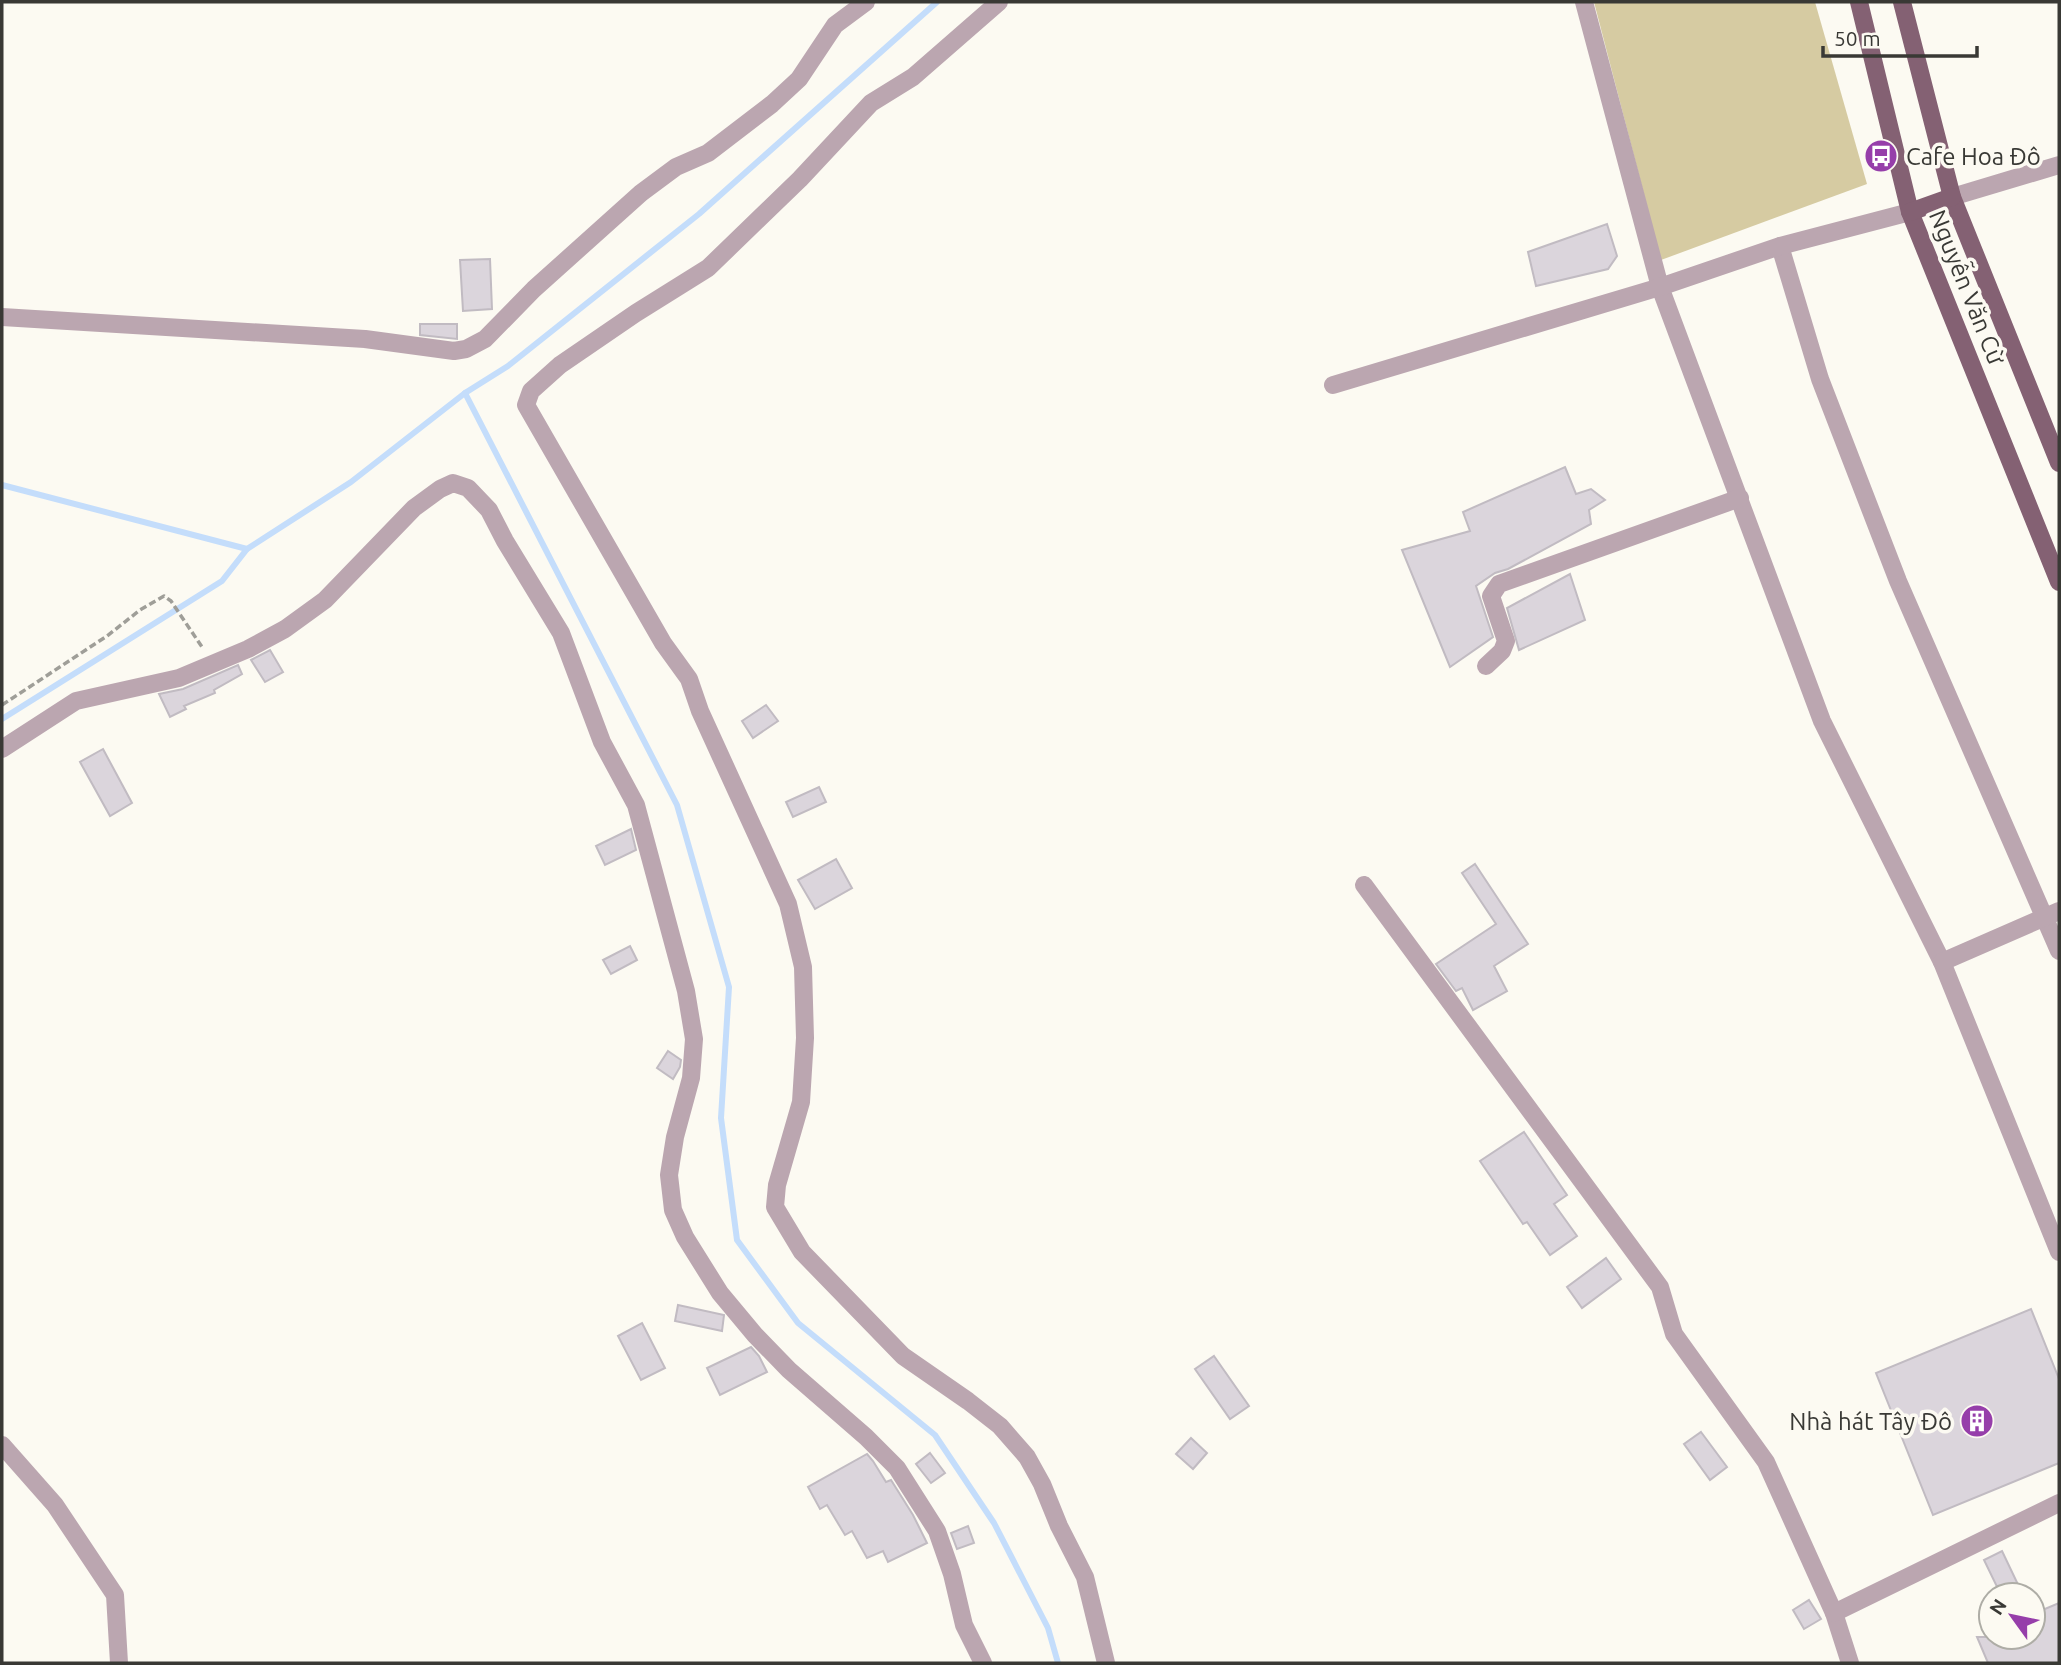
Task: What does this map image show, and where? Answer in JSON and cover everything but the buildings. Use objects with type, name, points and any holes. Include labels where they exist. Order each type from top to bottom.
[{"type":"main road","name":"Nguyễn Văn Cừ","points":[[1859,2],[1910,212],[2059,582]]},
{"type":"main road","name":"Nguyễn Văn Cừ","points":[[1902,2],[1952,197],[2059,463]]},
{"type":"main road","points":[[1910,212],[1952,197]]},
{"type":"street","points":[[2,317],[365,340],[454,351],[466,349],[485,339],[534,289],[641,193],[676,167],[708,153],[772,104],[799,79],[835,25],[866,2]]},
{"type":"street","points":[[999,2],[913,77],[871,103],[800,179],[708,268],[560,365],[531,391],[526,405],[663,643],[689,679],[705,722],[788,904],[803,967],[805,1038],[802,1102],[777,1185],[775,1207],[802,1252],[903,1356],[1000,1426],[1027,1457],[1085,1577],[1106,1663]]},
{"type":"street","points":[[1584,2],[1660,287],[1822,721],[1942,962],[2059,1252]]},
{"type":"street","points":[[1952,197],[2059,165]]},
{"type":"street","points":[[1333,385],[1660,287],[1780,246],[1910,212]]},
{"type":"street","points":[[1780,246],[1820,379],[1898,581],[2052,914],[2059,951]]},
{"type":"street","points":[[2,749],[76,701],[179,678],[248,649],[285,629],[324,600],[414,508],[453,483],[468,488],[489,510],[561,633],[602,742],[636,805],[652,858],[686,992],[694,1039],[691,1078],[675,1137],[669,1175],[673,1210],[703,1268],[755,1335],[789,1370],[866,1437],[897,1468],[937,1531],[952,1574],[964,1625],[983,1663]]},
{"type":"street","points":[[1486,666],[1505,647],[1506,640],[1491,596],[1499,584],[1740,498]]},
{"type":"street","points":[[1364,886],[1660,1287],[1674,1334],[1766,1462],[1834,1613],[1849,1663]]},
{"type":"street","points":[[1942,962],[2052,914]]},
{"type":"street","points":[[2,1445],[55,1506],[115,1595],[119,1663]]},
{"type":"street","points":[[1834,1613],[2059,1503]]},
{"type":"path","points":[[2,705],[107,636],[155,600],[164,597],[171,601],[213,663]]},
{"type":"shaded area","points":[[1594,2],[1815,2],[1867,184],[1661,260]]},
{"type":"waterway","points":[[465,393],[508,366],[699,214],[937,2]]},
{"type":"waterway","points":[[2,719],[222,581],[247,549],[351,482],[465,393],[677,805],[729,987],[721,1118],[737,1240],[798,1323],[935,1435],[994,1523],[1048,1628],[1058,1663]]},
{"type":"waterway","points":[[2,485],[247,549]]},
{"type":"place","name":"Cafe Hoa Đô","points":[[1881,156]]},
{"type":"place","name":"Nhà hát Tây Đô","points":[[1977,1421]]}]
